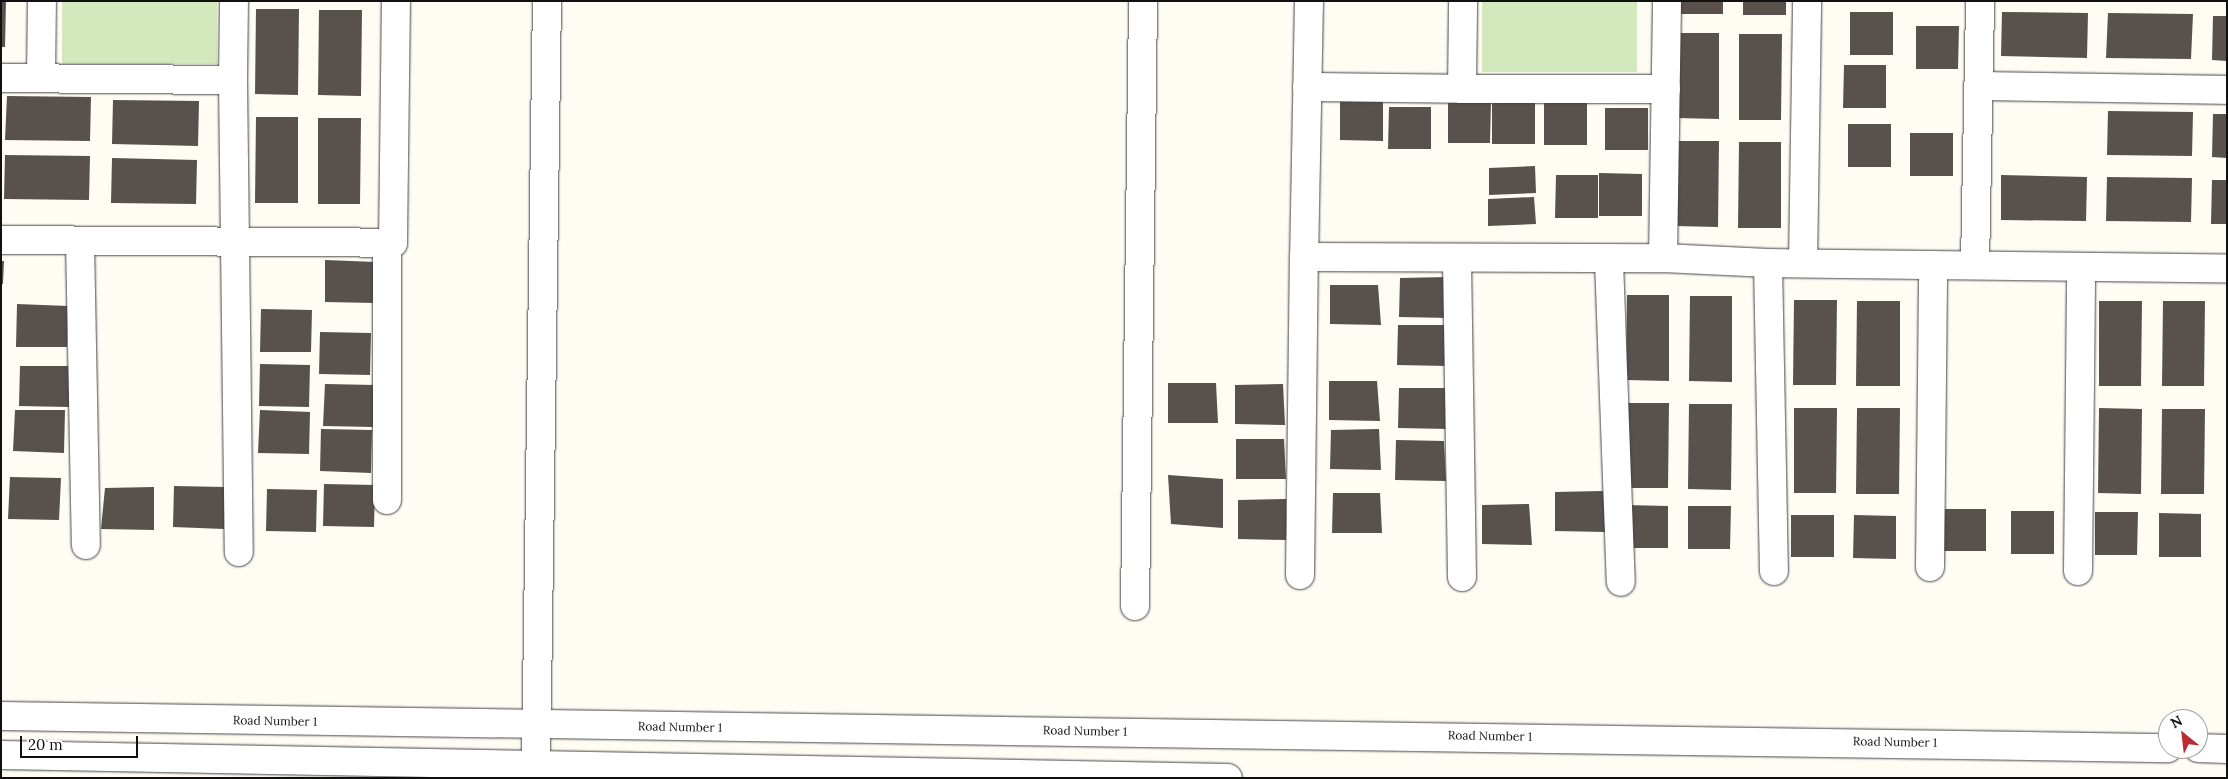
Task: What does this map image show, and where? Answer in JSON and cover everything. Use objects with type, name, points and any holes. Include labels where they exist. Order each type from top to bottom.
[{"type":"street","points":[[41,78],[42,1]]},
{"type":"street","points":[[234,1],[232,80],[237,240],[239,552]]},
{"type":"street","points":[[1,240],[237,240],[392,243],[396,1]]},
{"type":"street","points":[[536,765],[547,1]]},
{"type":"street","points":[[1135,606],[1142,1]]},
{"type":"street","points":[[1300,574],[1309,1]]},
{"type":"street","points":[[1462,89],[1464,1]]},
{"type":"street","points":[[1663,258],[1668,1]]},
{"type":"street","points":[[1803,263],[1807,1]]},
{"type":"street","points":[[1975,266],[1980,1]]},
{"type":"street","points":[[1,78],[232,80]]},
{"type":"street","points":[[1978,86],[2227,90]]},
{"type":"street","points":[[1307,87],[1666,89]]},
{"type":"street","points":[[80,241],[86,545]]},
{"type":"street","points":[[387,243],[387,500]]},
{"type":"street","points":[[1304,257],[1609,261],[1663,258],[1768,263],[2227,269]]},
{"type":"street","points":[[1457,259],[1462,577]]},
{"type":"street","points":[[1609,261],[1621,582]]},
{"type":"street","points":[[1768,263],[1774,571]]},
{"type":"street","points":[[1930,567],[1933,265]]},
{"type":"street","points":[[2078,571],[2081,267]]},
{"type":"street","name":"Road Number 1","points":[[1,716],[2158,748]]},
{"type":"street","points":[[1115,777],[1116,732]]},
{"type":"street","points":[[2208,748],[2227,749]]},
{"type":"street","points":[[11,763],[536,765],[1228,778]]},
{"type":"green space","points":[[62,1],[217,1],[217,64],[62,64]]},
{"type":"green space","points":[[1482,1],[1637,1],[1637,72],[1482,72]]},
{"type":"building","points":[[1,1],[6,1],[5,47],[1,47]]},
{"type":"building","points":[[1680,1],[1723,1],[1723,14],[1680,14]]},
{"type":"building","points":[[1743,1],[1786,1],[1786,15],[1743,15]]},
{"type":"building","points":[[256,9],[299,9],[298,95],[255,94]]},
{"type":"building","points":[[319,10],[362,10],[361,96],[318,95]]},
{"type":"building","points":[[1850,12],[1893,12],[1893,55],[1850,55]]},
{"type":"building","points":[[2002,12],[2088,13],[2087,58],[2001,56]]},
{"type":"building","points":[[2108,13],[2193,14],[2191,59],[2106,58]]},
{"type":"building","points":[[2213,16],[2227,16],[2227,61],[2212,60]]},
{"type":"building","points":[[1916,26],[1959,26],[1958,69],[1916,69]]},
{"type":"building","points":[[1676,33],[1719,33],[1719,119],[1676,118]]},
{"type":"building","points":[[1739,34],[1782,34],[1781,120],[1739,120]]},
{"type":"building","points":[[1844,65],[1886,65],[1886,108],[1843,108]]},
{"type":"building","points":[[7,96],[91,97],[90,141],[5,140]]},
{"type":"building","points":[[1340,98],[1383,98],[1383,141],[1340,140]]},
{"type":"building","points":[[113,100],[199,101],[198,146],[112,144]]},
{"type":"building","points":[[1448,100],[1491,101],[1490,143],[1448,143]]},
{"type":"building","points":[[1492,101],[1535,101],[1535,144],[1492,144]]},
{"type":"building","points":[[1544,102],[1587,102],[1587,145],[1544,145]]},
{"type":"building","points":[[1389,107],[1431,107],[1431,149],[1388,149]]},
{"type":"building","points":[[1605,108],[1648,108],[1648,150],[1605,150]]},
{"type":"building","points":[[2108,111],[2193,112],[2192,156],[2107,155]]},
{"type":"building","points":[[2213,114],[2227,114],[2227,158],[2212,157]]},
{"type":"building","points":[[256,117],[298,117],[298,203],[255,203]]},
{"type":"building","points":[[318,118],[361,118],[360,204],[318,204]]},
{"type":"building","points":[[1848,124],[1891,124],[1891,167],[1848,167]]},
{"type":"building","points":[[1910,133],[1953,133],[1953,176],[1910,176]]},
{"type":"building","points":[[1676,141],[1719,141],[1718,227],[1675,226]]},
{"type":"building","points":[[1739,142],[1781,142],[1781,228],[1738,228]]},
{"type":"building","points":[[5,155],[90,156],[89,200],[4,199]]},
{"type":"building","points":[[112,158],[197,160],[196,204],[111,203]]},
{"type":"building","points":[[1535,166],[1536,193],[1489,195],[1489,168]]},
{"type":"building","points":[[1599,173],[1642,174],[1642,216],[1599,216]]},
{"type":"building","points":[[1556,175],[1598,175],[1598,218],[1555,218]]},
{"type":"building","points":[[2001,175],[2087,177],[2086,221],[2001,220]]},
{"type":"building","points":[[2107,177],[2192,178],[2191,222],[2106,221]]},
{"type":"building","points":[[2212,180],[2227,180],[2227,224],[2211,224]]},
{"type":"building","points":[[1534,197],[1536,224],[1488,226],[1488,199]]},
{"type":"building","points":[[325,260],[376,262],[375,303],[325,302]]},
{"type":"building","points":[[1,261],[4,261],[3,284],[1,284]]},
{"type":"building","points":[[1448,277],[1450,318],[1399,317],[1400,278]]},
{"type":"building","points":[[1330,285],[1378,285],[1381,325],[1330,324]]},
{"type":"building","points":[[1627,295],[1669,295],[1669,381],[1626,380]]},
{"type":"building","points":[[1690,296],[1732,296],[1732,382],[1689,381]]},
{"type":"building","points":[[1794,300],[1837,300],[1836,385],[1793,385]]},
{"type":"building","points":[[1857,301],[1900,301],[1900,386],[1856,386]]},
{"type":"building","points":[[2099,301],[2142,301],[2141,386],[2099,386]]},
{"type":"building","points":[[2163,301],[2205,301],[2204,386],[2162,386]]},
{"type":"building","points":[[17,304],[68,306],[67,347],[16,347]]},
{"type":"building","points":[[261,309],[312,310],[311,352],[260,352]]},
{"type":"building","points":[[1398,325],[1446,325],[1448,366],[1397,365]]},
{"type":"building","points":[[320,332],[371,333],[370,375],[319,374]]},
{"type":"building","points":[[260,364],[310,365],[309,407],[259,406]]},
{"type":"building","points":[[20,366],[70,366],[69,407],[19,406]]},
{"type":"building","points":[[1329,381],[1377,381],[1380,421],[1329,420]]},
{"type":"building","points":[[1168,383],[1216,383],[1218,423],[1168,423]]},
{"type":"building","points":[[325,384],[375,385],[374,427],[323,426]]},
{"type":"building","points":[[1283,384],[1285,425],[1235,424],[1235,385]]},
{"type":"building","points":[[1399,388],[1447,388],[1449,429],[1398,428]]},
{"type":"building","points":[[1626,403],[1669,403],[1668,488],[1625,488]]},
{"type":"building","points":[[1689,404],[1732,404],[1731,490],[1688,489]]},
{"type":"building","points":[[1794,408],[1837,408],[1836,493],[1794,493]]},
{"type":"building","points":[[1857,408],[1900,408],[1899,494],[1856,494]]},
{"type":"building","points":[[2099,408],[2142,409],[2141,494],[2098,493]]},
{"type":"building","points":[[2162,409],[2205,409],[2204,494],[2161,494]]},
{"type":"building","points":[[15,410],[65,410],[64,453],[13,451]]},
{"type":"building","points":[[260,410],[310,412],[309,454],[258,453]]},
{"type":"building","points":[[321,429],[372,430],[371,473],[320,471]]},
{"type":"building","points":[[1379,429],[1381,470],[1330,469],[1331,430]]},
{"type":"building","points":[[1236,439],[1284,439],[1286,479],[1236,479]]},
{"type":"building","points":[[1396,440],[1444,441],[1446,481],[1395,480]]},
{"type":"building","points":[[1168,475],[1223,479],[1223,528],[1171,524]]},
{"type":"building","points":[[10,477],[61,478],[59,520],[8,519]]},
{"type":"building","points":[[324,484],[375,485],[374,527],[323,526]]},
{"type":"building","points":[[174,486],[225,487],[224,529],[173,527]]},
{"type":"building","points":[[154,487],[154,530],[101,529],[105,488]]},
{"type":"building","points":[[267,489],[317,490],[316,532],[266,531]]},
{"type":"building","points":[[1603,491],[1606,532],[1555,531],[1555,492]]},
{"type":"building","points":[[1333,493],[1380,493],[1382,533],[1332,533]]},
{"type":"building","points":[[1286,499],[1288,540],[1238,539],[1238,500]]},
{"type":"building","points":[[1529,504],[1532,545],[1482,544],[1482,505]]},
{"type":"building","points":[[1625,505],[1668,506],[1668,548],[1625,548]]},
{"type":"building","points":[[1688,506],[1731,506],[1730,549],[1688,549]]},
{"type":"building","points":[[1943,509],[1986,509],[1986,551],[1943,551]]},
{"type":"building","points":[[2011,511],[2054,511],[2054,554],[2011,554]]},
{"type":"building","points":[[2095,512],[2138,512],[2137,555],[2095,555]]},
{"type":"building","points":[[2159,513],[2201,514],[2201,557],[2159,557]]},
{"type":"building","points":[[1791,515],[1834,515],[1834,557],[1791,557]]},
{"type":"building","points":[[1854,515],[1896,516],[1896,559],[1853,558]]}]
